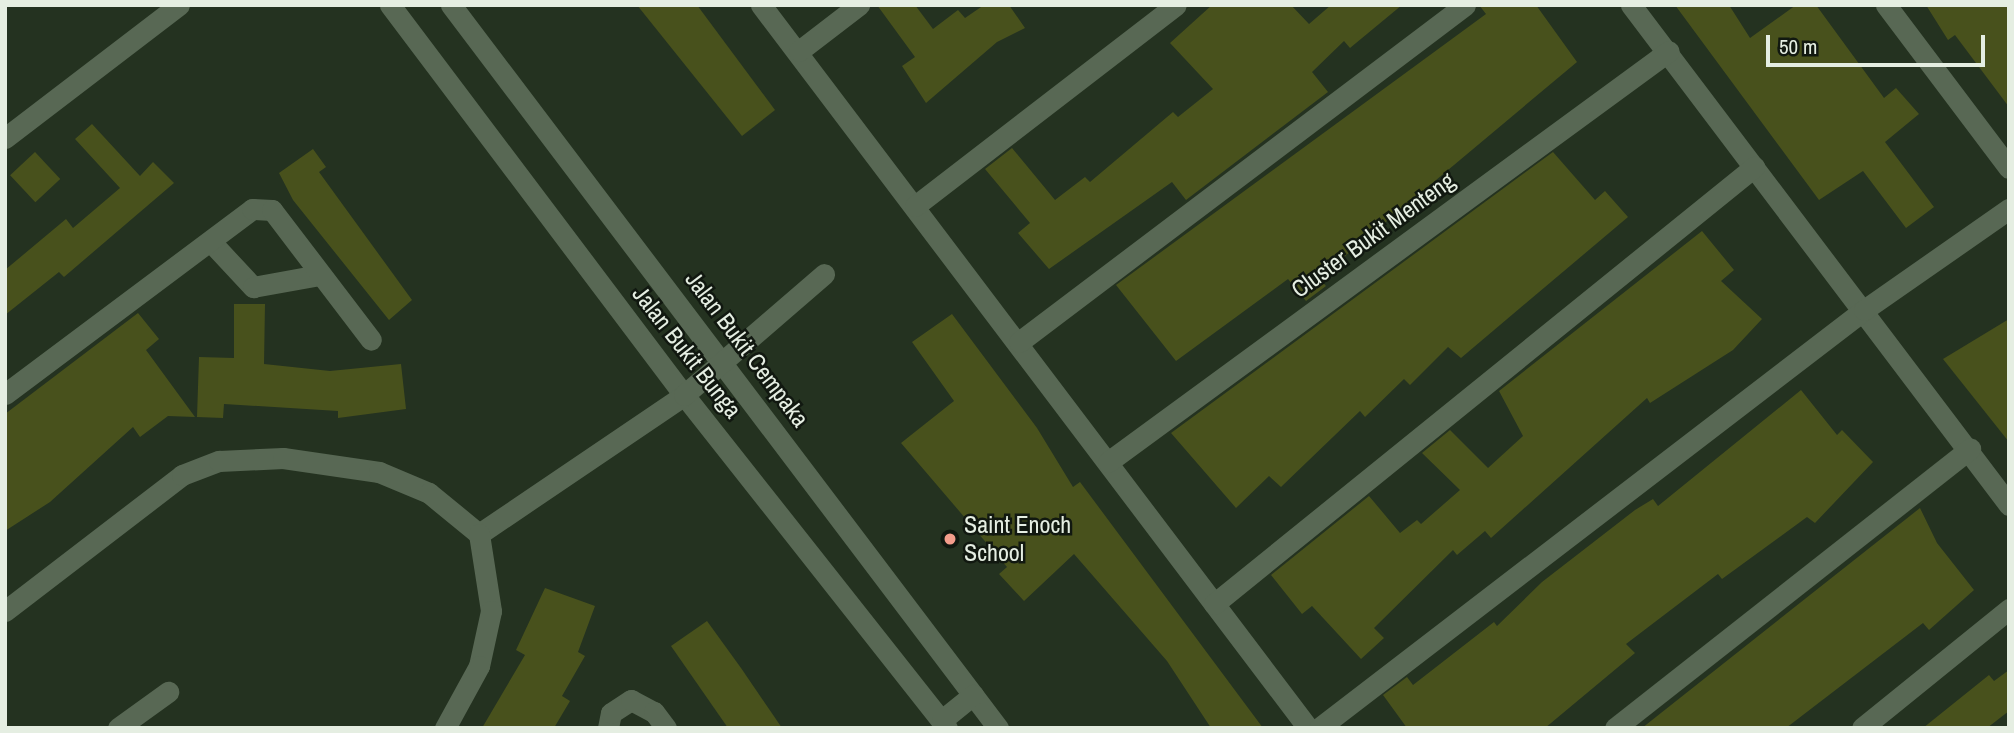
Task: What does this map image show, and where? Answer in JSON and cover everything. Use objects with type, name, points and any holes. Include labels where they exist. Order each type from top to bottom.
[{"type":"street","points":[[5,138],[178,5]]},
{"type":"street","name":"Jalan Bukit Bunga","points":[[390,5],[684,395],[945,724]]},
{"type":"street","name":"Jalan Bukit Cempaka","points":[[451,5],[724,361],[998,728]]},
{"type":"street","points":[[761,5],[799,51],[1308,728]]},
{"type":"street","points":[[799,51],[859,5]]},
{"type":"street","points":[[915,206],[1176,5]]},
{"type":"street","points":[[1018,342],[1465,5]]},
{"type":"street","points":[[1630,5],[1669,51],[1754,167],[1970,449],[2009,505]]},
{"type":"street","points":[[1886,5],[2009,168]]},
{"type":"street","name":"Cluster Bukit Menteng","points":[[1108,462],[1669,51]]},
{"type":"street","points":[[1214,604],[1754,167]]},
{"type":"street","points":[[1319,728],[1864,310],[2009,209]]},
{"type":"street","points":[[5,394],[211,242],[247,211],[272,210],[371,340]]},
{"type":"street","points":[[211,242],[253,287],[320,275]]},
{"type":"street","points":[[479,534],[684,395],[824,274]]},
{"type":"street","points":[[1615,728],[1970,449]]},
{"type":"street","points":[[5,611],[182,475],[219,461],[283,458],[379,471],[429,493],[479,534],[491,611],[479,666],[445,728]]},
{"type":"street","points":[[1862,728],[2009,609]]},
{"type":"street","points":[[118,728],[169,692]]},
{"type":"street","points":[[945,724],[973,695]]},
{"type":"street","points":[[608,728],[611,713],[631,700],[654,712],[666,728]]},
{"type":"building","points":[[637,5],[697,5],[775,110],[742,136]]},
{"type":"building","points":[[877,5],[915,5],[933,29],[958,10],[965,18],[984,5],[1009,5],[1025,28],[997,42],[926,103],[902,66],[915,57]]},
{"type":"building","points":[[1212,5],[1291,5],[1309,24],[1331,5],[1402,5],[1350,48],[1344,41],[1312,72],[1328,92],[1186,200],[1172,182],[1049,269],[1018,233],[1030,223],[985,169],[1012,148],[1055,200],[1085,177],[1090,182],[1173,112],[1178,117],[1213,89],[1170,43]]},
{"type":"building","points":[[1479,5],[1536,5],[1577,62],[1319,278],[1326,286],[1306,301],[1288,279],[1176,361],[1116,285],[1486,14]]},
{"type":"building","points":[[1675,5],[1729,5],[1750,38],[1796,5],[1816,5],[1884,98],[1896,88],[1919,114],[1885,142],[1934,207],[1906,228],[1863,171],[1819,200]]},
{"type":"building","points":[[1926,5],[2009,5],[2009,107],[1955,35],[1948,40]]},
{"type":"building","points":[[92,124],[140,176],[153,162],[174,183],[64,277],[59,272],[5,315],[5,270],[66,219],[73,228],[120,188],[75,139]]},
{"type":"building","points":[[313,149],[326,167],[319,172],[412,300],[389,320],[293,200],[279,173]]},
{"type":"building","points":[[35,152],[60,179],[35,202],[10,175]]},
{"type":"building","points":[[1553,152],[1595,200],[1605,191],[1628,217],[1461,358],[1448,347],[1410,385],[1404,379],[1365,417],[1360,411],[1281,487],[1269,476],[1236,508],[1171,433]]},
{"type":"building","points":[[1702,231],[1734,270],[1721,281],[1762,319],[1733,350],[1650,403],[1647,398],[1491,538],[1485,531],[1457,555],[1453,550],[1374,628],[1384,638],[1361,659],[1312,606],[1302,614],[1271,575],[1369,496],[1400,533],[1417,520],[1421,524],[1460,490],[1422,453],[1450,430],[1488,468],[1523,436],[1499,391]]},
{"type":"building","points":[[234,304],[265,304],[264,364],[330,371],[401,364],[406,409],[338,418],[338,411],[224,404],[223,418],[197,417],[199,357],[234,358]]},
{"type":"building","points":[[138,313],[159,339],[146,350],[195,417],[168,416],[140,437],[133,427],[50,502],[5,531],[5,414]]},
{"type":"building","points":[[952,314],[1037,428],[1073,487],[1080,482],[1263,728],[1211,728],[1167,661],[1074,554],[1024,601],[999,574],[1007,567],[901,443],[954,401],[912,342]]},
{"type":"building","points":[[2009,319],[2009,442],[1943,359]]},
{"type":"building","points":[[1801,390],[1837,435],[1842,430],[1873,462],[1815,523],[1807,517],[1722,579],[1718,574],[1626,644],[1635,653],[1545,728],[1407,728],[1383,695],[1407,677],[1413,685],[1494,622],[1497,626],[1542,582],[1635,510],[1653,499],[1658,506]]},
{"type":"building","points":[[1920,508],[1937,543],[1974,590],[1929,630],[1923,623],[1786,728],[1642,728]]},
{"type":"building","points":[[545,588],[595,606],[578,652],[585,656],[562,696],[570,701],[554,728],[482,728],[525,655],[516,650]]},
{"type":"building","points":[[707,621],[782,728],[728,728],[671,646]]},
{"type":"building","points":[[2009,670],[2009,711],[1987,728],[1923,728],[1989,675],[1994,681]]},
{"type":"place","name":"Saint Enoch School","points":[[950,539]]}]
